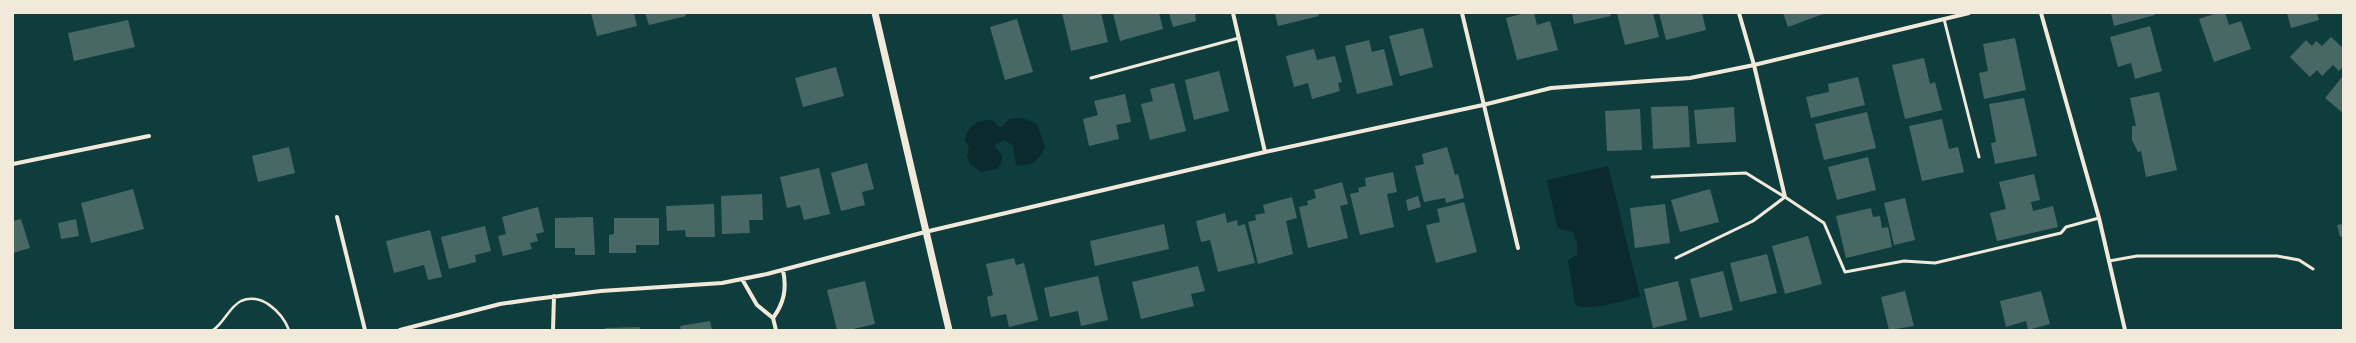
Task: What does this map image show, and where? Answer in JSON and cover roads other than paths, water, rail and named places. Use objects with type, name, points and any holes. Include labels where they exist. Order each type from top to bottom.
[{"type":"street","points":[[875,13],[949,330]]},
{"type":"street","points":[[1233,13],[1265,152]]},
{"type":"street","points":[[1462,13],[1518,248]]},
{"type":"street","points":[[1739,13],[1754,65],[1785,197]]},
{"type":"street","points":[[400,330],[500,304],[600,291],[676,287],[742,279],[783,270],[925,232],[1265,152],[1483,105],[1551,88],[1690,78],[1754,65],[1969,13]]},
{"type":"street","points":[[2041,13],[2099,218],[2125,330]]},
{"type":"street","points":[[13,164],[150,136]]},
{"type":"street","points":[[337,216],[365,330]]},
{"type":"street","points":[[773,318],[784,298],[785,279],[783,270]]},
{"type":"street","points":[[742,279],[757,305],[773,318],[776,330]]},
{"type":"street","points":[[553,330],[554,296]]},
{"type":"lane","points":[[1944,19],[1979,157]]},
{"type":"lane","points":[[1092,78],[1239,38]]},
{"type":"lane","points":[[1652,177],[1746,173],[1824,223],[1844,272],[1904,261],[1935,263],[2061,233],[2066,226],[2099,218]]},
{"type":"lane","points":[[1676,258],[1753,221],[1785,197]]},
{"type":"lane","points":[[2109,261],[2137,256],[2277,256],[2299,260],[2313,269]]},
{"type":"water","points":[[1023,118],[1037,124],[1045,147],[1043,152],[1034,162],[1021,166],[1016,165],[1013,146],[1005,140],[996,144],[995,147],[1002,155],[1002,161],[997,169],[981,172],[970,164],[967,156],[969,148],[965,140],[971,127],[984,120],[989,120],[994,121],[997,126],[1002,127],[1009,119]]},
{"type":"water","points":[[1608,166],[1640,296],[1606,305],[1587,307],[1579,306],[1575,304],[1568,260],[1577,255],[1577,243],[1573,232],[1560,229],[1557,226],[1547,180]]}]
